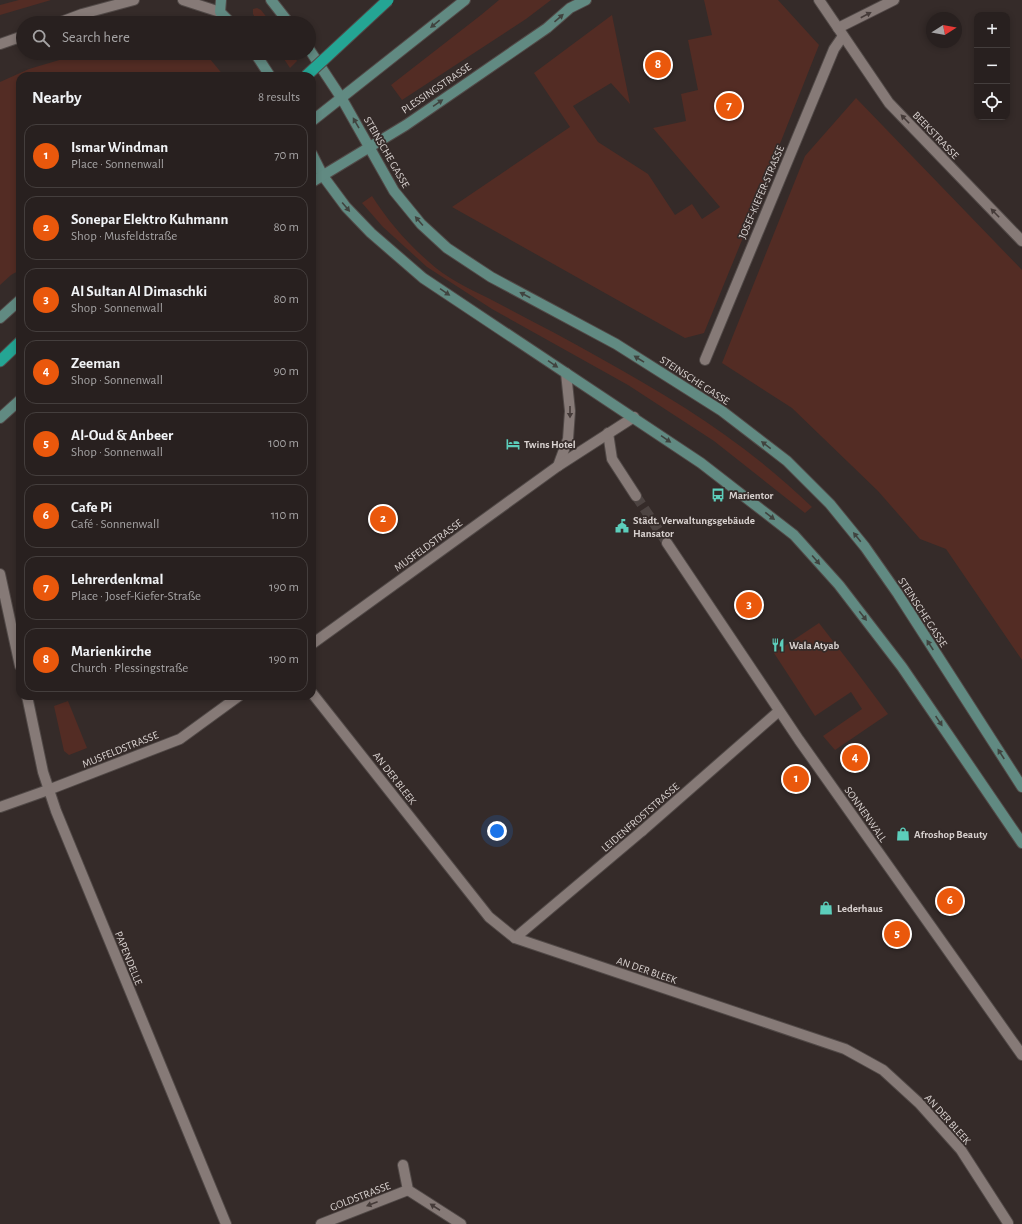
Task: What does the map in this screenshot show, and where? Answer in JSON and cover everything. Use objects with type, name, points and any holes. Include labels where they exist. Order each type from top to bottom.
[{"type":"highway","points":[[310,72],[388,0]]},
{"type":"highway","points":[[0,361],[16,346]]},
{"type":"main road","points":[[222,0],[220,12],[224,16]]},
{"type":"main road","points":[[271,0],[284,16]]},
{"type":"main road","points":[[316,119],[466,0]]},
{"type":"main road","name":"PLESSINGSTRASSE","points":[[316,180],[406,125],[547,28],[573,4],[586,0]]},
{"type":"main road","points":[[260,60],[267,72]]},
{"type":"main road","name":"STEINSCHE GASSE","points":[[316,60],[342,99],[394,191],[421,224],[447,248],[490,277],[616,344],[715,407],[787,461],[830,504],[865,547],[898,594],[1022,787]]},
{"type":"main road","points":[[316,162],[323,176],[346,207],[371,233],[423,278],[701,463],[794,535],[838,585],[902,667],[1022,843]]},
{"type":"main road","points":[[0,318],[16,304]]},
{"type":"main road","points":[[0,418],[16,404]]},
{"type":"street","points":[[77,16],[134,0]]},
{"type":"street","points":[[183,0],[220,12]]},
{"type":"street","points":[[819,0],[841,32],[894,0]]},
{"type":"street","name":"BEEKSTRASSE","points":[[841,32],[889,103],[1022,241]]},
{"type":"street","name":"JOSEF-KIEFER-STRASSE","points":[[705,360],[841,32]]},
{"type":"street","points":[[0,44],[16,38]]},
{"type":"street","points":[[558,466],[568,438],[570,418],[566,373]]},
{"type":"street","name":"MUSFELDSTRASSE","points":[[316,641],[558,466],[634,417]]},
{"type":"street","points":[[608,433],[612,459],[636,496]]},
{"type":"street","name":"SONNENWALL","points":[[666,543],[779,711],[1022,1055]]},
{"type":"street","points":[[0,574],[16,648]]},
{"type":"street","name":"AN DER BLEEK","points":[[316,698],[489,917],[515,938],[845,1049],[883,1070],[919,1103],[961,1150],[1008,1223]]},
{"type":"street","name":"PAPENDELLE","points":[[27,700],[48,790],[226,1224]]},
{"type":"street","name":"MUSFELDSTRASSE","points":[[0,807],[180,739],[234,700]]},
{"type":"street","name":"LEIDENFROSTSTRASSE","points":[[515,938],[642,832],[779,711]]},
{"type":"street","name":"GOLDSTRASSE","points":[[403,1165],[408,1190],[461,1224]]},
{"type":"street","name":"GOLDSTRASSE","points":[[321,1224],[408,1190]]},
{"type":"shaded area","points":[[19,0],[51,0],[0,15],[0,5]]},
{"type":"shaded area","points":[[499,0],[551,0],[526,19],[402,100],[391,85]]},
{"type":"shaded area","points":[[704,0],[778,0],[819,45],[704,333],[685,338],[452,207],[570,127],[534,73],[612,15],[630,104],[611,83],[573,106],[598,142],[648,174],[675,215],[692,204],[702,219],[720,207],[653,128],[686,121],[681,94],[698,90],[688,40],[712,35]]},
{"type":"shaded area","points":[[257,8],[261,10],[266,16],[254,16],[253,9]]},
{"type":"shaded area","points":[[59,60],[211,60],[221,72],[22,72]]},
{"type":"shaded area","points":[[285,60],[296,60],[297,61],[290,68]]},
{"type":"shaded area","points":[[16,75],[16,272],[0,285],[0,82]]},
{"type":"shaded area","points":[[856,98],[1022,270],[1022,660],[946,549],[920,539],[878,491],[792,408],[722,363],[805,156]]},
{"type":"shaded area","points":[[372,196],[391,223],[421,255],[450,278],[586,350],[685,408],[763,463],[812,507],[805,513],[714,441],[628,385],[492,309],[427,267],[383,227],[362,203]]},
{"type":"shaded area","points":[[819,623],[888,714],[835,750],[823,736],[862,709],[851,692],[815,716],[774,653]]},
{"type":"shaded area","points":[[68,701],[87,748],[69,755],[64,751],[54,706]]},
{"type":"tunnel","points":[[636,496],[667,543]]},
{"type":"place","name":"Marienkirche","points":[[658,65]]},
{"type":"place","name":"Lehrerdenkmal","points":[[729,106]]},
{"type":"place","name":"Twins Hotel","points":[[513,444]]},
{"type":"place","name":"Marientor","points":[[718,495]]},
{"type":"place","name":"Sonepar Elektro Kuhmann","points":[[383,519]]},
{"type":"place","name":"Städt. Verwaltungsgebäude Hansator","points":[[622,526]]},
{"type":"place","name":"Al Sultan Al Dimaschki","points":[[749,605]]},
{"type":"place","name":"Wala Atyab","points":[[778,645]]},
{"type":"place","name":"Zeeman","points":[[855,758]]},
{"type":"place","name":"Ismar Windman","points":[[796,779]]},
{"type":"place","name":"Afroshop Beauty","points":[[903,834]]},
{"type":"place","name":"Cafe Pi","points":[[950,901]]},
{"type":"place","name":"Lederhaus","points":[[826,908]]},
{"type":"place","name":"Al-Oud & Anbeer","points":[[897,934]]}]
